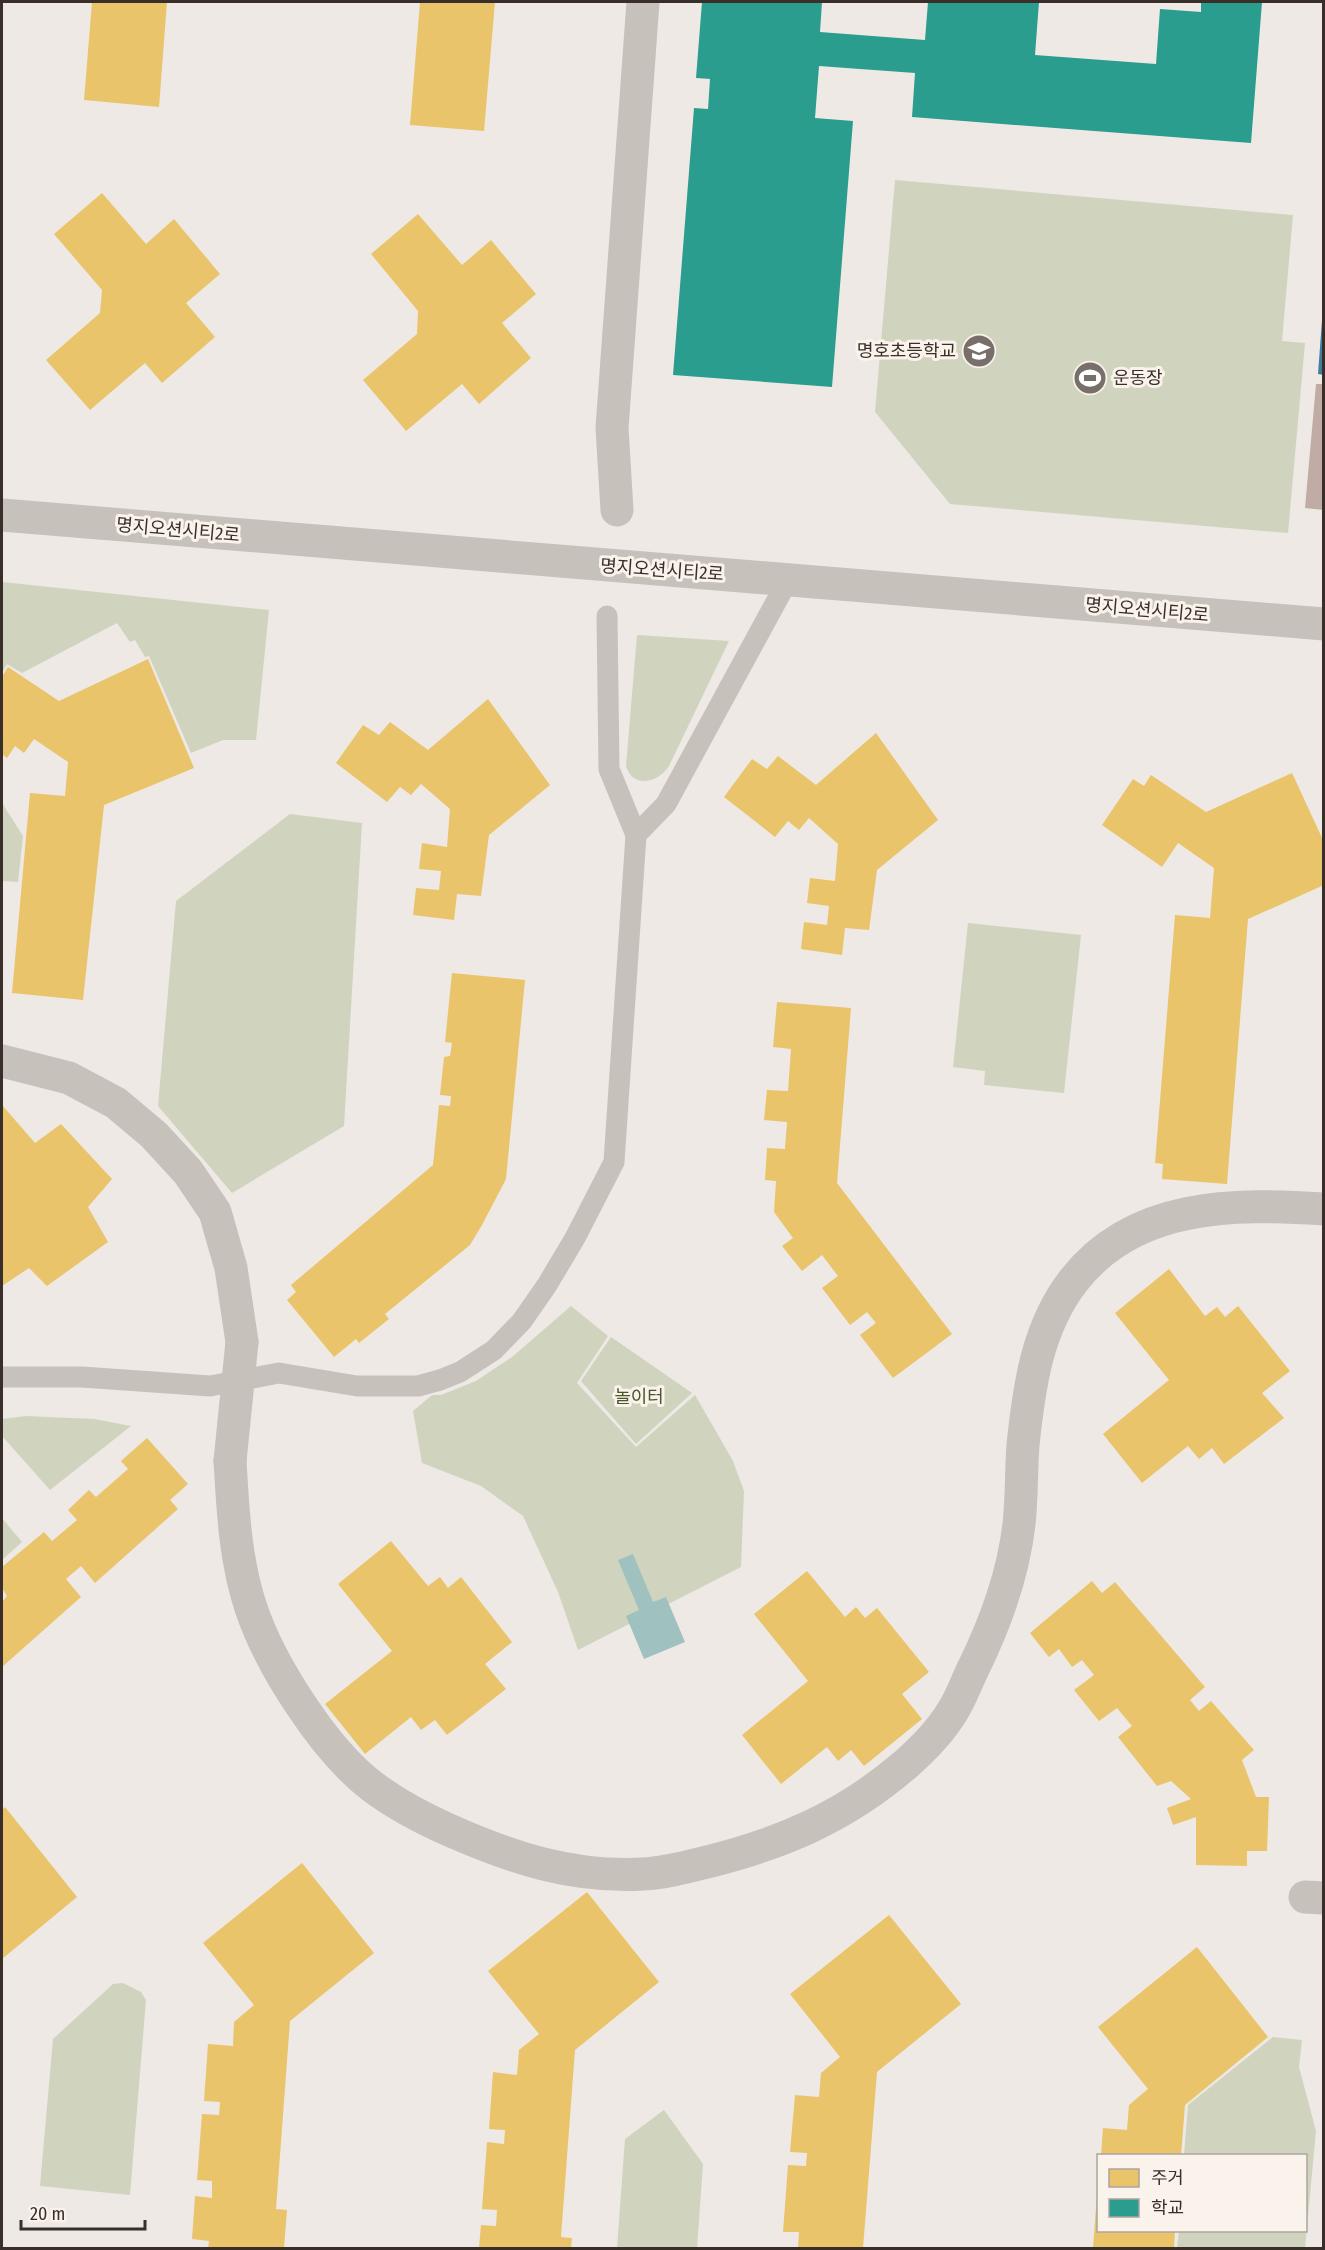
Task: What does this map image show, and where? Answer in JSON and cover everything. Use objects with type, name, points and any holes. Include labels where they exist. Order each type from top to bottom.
[{"type":"street","points":[[617,510],[612,428],[643,2]]},
{"type":"street","name":"명지오션시티2로","points":[[2,515],[1323,624]]},
{"type":"street","points":[[2,1061],[69,1078],[116,1103],[154,1135],[188,1172],[215,1212],[231,1268],[242,1342],[230,1461],[237,1555],[251,1610],[272,1655],[300,1703],[333,1750],[371,1786],[413,1813],[463,1836],[502,1853],[552,1868],[597,1873],[669,1872],[736,1855],[795,1835],[844,1810],[907,1763],[932,1739],[954,1710],[989,1637],[1005,1594],[1014,1556],[1022,1486],[1023,1447],[1033,1368],[1047,1326],[1074,1280],[1100,1251],[1127,1233],[1156,1220],[1188,1213],[1262,1206],[1323,1209]]},
{"type":"lane","points":[[636,835],[666,804],[788,580]]},
{"type":"lane","points":[[2,1377],[82,1377],[210,1386],[279,1372],[357,1386],[418,1386],[460,1372],[494,1350],[522,1321],[575,1239],[614,1162],[636,835],[609,769],[607,616]]},
{"type":"green space","name":"운동장","points":[[895,180],[1293,215],[1282,341],[1305,343],[1288,533],[950,504],[875,412]]},
{"type":"green space","points":[[2,582],[269,610],[256,740],[223,740],[191,753],[149,656],[145,657],[135,640],[130,642],[117,623],[22,673],[7,664],[2,673]]},
{"type":"green space","points":[[637,635],[729,641],[669,766],[659,776],[646,781],[634,778],[626,766]]},
{"type":"green space","points":[[2,803],[23,836],[18,882],[2,881]]},
{"type":"green space","points":[[290,814],[362,823],[344,1126],[232,1193],[158,1106],[176,901]]},
{"type":"green space","points":[[968,923],[1081,935],[1064,1093],[984,1085],[985,1071],[953,1067]]},
{"type":"green space","points":[[571,1306],[608,1336],[577,1383],[636,1447],[695,1395],[733,1461],[744,1491],[741,1567],[578,1650],[558,1592],[523,1516],[481,1486],[422,1463],[413,1411],[432,1395],[441,1395],[476,1381],[512,1357]]},
{"type":"green space","name":"놀이터","points":[[611,1337],[692,1393],[636,1444],[581,1381]]},
{"type":"green space","points":[[26,1416],[94,1419],[131,1426],[50,1490],[2,1436],[2,1419]]},
{"type":"green space","points":[[2,1518],[22,1542],[2,1560]]},
{"type":"green space","points":[[123,1983],[141,1992],[146,2000],[130,2195],[40,2186],[53,2039],[113,1984]]},
{"type":"green space","points":[[1273,2037],[1302,2040],[1299,2067],[1316,2131],[1307,2227],[1307,2154],[1184,2154],[1188,2105]]},
{"type":"green space","points":[[664,2110],[703,2164],[697,2248],[617,2248],[625,2139]]},
{"type":"green space","points":[[1179,2232],[1307,2232],[1305,2248],[1177,2248]]},
{"type":"water","points":[[633,1554],[653,1602],[666,1597],[685,1642],[644,1659],[626,1616],[639,1610],[618,1560]]},
{"type":"building: 주거","points":[[92,2],[167,2],[159,107],[84,100]]},
{"type":"building: 주거","points":[[420,2],[495,2],[484,131],[410,125]]},
{"type":"building: 주거","points":[[102,193],[146,244],[174,219],[220,274],[186,303],[215,337],[162,383],[145,363],[90,410],[46,360],[100,313],[102,290],[54,234]]},
{"type":"building: 주거","points":[[418,214],[462,265],[491,240],[536,294],[502,323],[531,358],[479,404],[462,384],[406,431],[363,380],[417,334],[418,311],[371,254]]},
{"type":"building: 주거","points":[[148,659],[194,768],[104,805],[83,1000],[12,993],[30,793],[65,796],[68,762],[34,739],[24,753],[15,746],[7,758],[2,754],[2,677],[8,667],[59,701]]},
{"type":"building: 주거","points":[[488,699],[550,785],[489,835],[481,896],[457,894],[454,920],[413,915],[416,888],[439,890],[441,871],[419,869],[422,843],[447,847],[450,809],[421,784],[411,795],[400,787],[387,802],[336,763],[363,725],[379,735],[390,722],[428,750]]},
{"type":"building: 주거","points":[[876,733],[938,820],[877,870],[869,930],[845,928],[842,955],[801,949],[804,922],[827,925],[829,906],[807,903],[810,878],[835,881],[838,844],[809,818],[799,830],[788,821],[775,837],[724,797],[752,759],[767,769],[778,756],[816,785]]},
{"type":"building: 주거","points":[[1292,773],[1324,842],[1324,885],[1248,919],[1227,1184],[1162,1179],[1163,1164],[1155,1163],[1175,915],[1210,918],[1214,868],[1178,843],[1162,867],[1102,825],[1133,779],[1144,786],[1151,775],[1206,812]]},
{"type":"building: 주거","points":[[452,973],[525,980],[506,1179],[470,1245],[385,1314],[389,1319],[359,1343],[356,1339],[334,1357],[287,1300],[296,1292],[291,1285],[433,1165],[439,1105],[450,1106],[451,1096],[440,1095],[444,1057],[450,1056],[452,1043],[445,1042]]},
{"type":"building: 주거","points":[[777,1002],[851,1008],[837,1183],[952,1334],[893,1378],[860,1335],[876,1323],[867,1312],[850,1325],[822,1288],[838,1276],[822,1255],[802,1271],[782,1246],[793,1238],[774,1212],[776,1181],[765,1180],[767,1148],[785,1149],[787,1122],[764,1120],[767,1090],[788,1091],[791,1049],[773,1047]]},
{"type":"building: 주거","points":[[2,1105],[35,1143],[61,1124],[112,1179],[88,1207],[108,1242],[47,1286],[29,1268],[2,1286]]},
{"type":"building: 주거","points":[[1169,1269],[1205,1316],[1217,1307],[1225,1317],[1238,1306],[1290,1371],[1262,1393],[1284,1418],[1224,1464],[1212,1448],[1199,1459],[1188,1446],[1142,1483],[1103,1434],[1169,1380],[1115,1313]]},
{"type":"building: 주거","points":[[147,1438],[188,1484],[170,1500],[178,1509],[95,1583],[81,1566],[66,1579],[81,1597],[2,1667],[2,1602],[7,1596],[2,1588],[2,1567],[44,1532],[52,1541],[77,1520],[68,1510],[89,1490],[96,1497],[128,1469],[121,1461]]},
{"type":"building: 주거","points":[[391,1541],[428,1586],[440,1577],[448,1588],[461,1577],[512,1642],[485,1664],[506,1689],[447,1735],[435,1720],[421,1730],[411,1717],[365,1754],[325,1704],[392,1651],[338,1584]]},
{"type":"building: 주거","points":[[807,1571],[845,1617],[856,1607],[865,1618],[877,1608],[929,1672],[902,1694],[922,1719],[864,1766],[851,1750],[838,1761],[827,1747],[781,1784],[742,1735],[808,1681],[754,1614]]},
{"type":"building: 주거","points":[[1092,1581],[1102,1593],[1115,1582],[1205,1687],[1190,1700],[1199,1711],[1211,1701],[1254,1750],[1242,1760],[1256,1797],[1269,1797],[1267,1851],[1247,1851],[1247,1866],[1196,1865],[1196,1817],[1173,1825],[1167,1808],[1191,1799],[1171,1781],[1157,1786],[1118,1737],[1132,1726],[1117,1708],[1099,1721],[1074,1690],[1094,1675],[1082,1660],[1072,1667],[1059,1649],[1049,1657],[1030,1633]]},
{"type":"building: 주거","points":[[5,1807],[77,1897],[2,1959],[2,1810]]},
{"type":"building: 주거","points":[[302,1863],[374,1953],[290,2021],[276,2209],[287,2210],[284,2248],[208,2248],[209,2241],[192,2239],[195,2196],[212,2198],[212,2181],[197,2180],[202,2114],[219,2115],[220,2102],[204,2101],[208,2044],[233,2046],[234,2022],[254,2005],[203,1943]]},
{"type":"building: 주거","points":[[587,1892],[659,1982],[575,2050],[561,2237],[572,2238],[571,2248],[479,2248],[481,2225],[496,2226],[497,2210],[482,2209],[487,2142],[504,2144],[505,2130],[489,2129],[493,2072],[517,2075],[519,2050],[539,2034],[488,1971]]},
{"type":"building: 주거","points":[[889,1915],[961,2004],[877,2072],[863,2248],[798,2248],[799,2232],[783,2232],[788,2165],[806,2166],[807,2153],[790,2152],[795,2095],[819,2097],[821,2073],[840,2057],[790,1994]]},
{"type":"building: 주거","points":[[1197,1947],[1268,2037],[1185,2105],[1181,2154],[1101,2154],[1103,2128],[1127,2130],[1129,2105],[1148,2089],[1098,2027]]},
{"type":"building: 주거","points":[[1097,2194],[1097,2232],[1175,2232],[1174,2248],[1093,2248]]},
{"type":"building: 학교","points":[[702,2],[822,2],[820,32],[925,40],[928,2],[1039,2],[1035,55],[1156,64],[1160,9],[1201,12],[1201,2],[1262,2],[1251,143],[912,117],[915,73],[819,66],[815,118],[853,121],[832,387],[673,375],[694,108],[708,109],[710,79],[696,78]]},
{"type":"building: 공공","points":[[1322,320],[1324,320],[1324,375],[1318,374]]},
{"type":"building: 기타","points":[[1316,384],[1324,384],[1324,510],[1305,508]]},
{"type":"place","name":"명호초등학교","points":[[979,351]]},
{"type":"place","name":"운동장","points":[[1090,378]]}]
